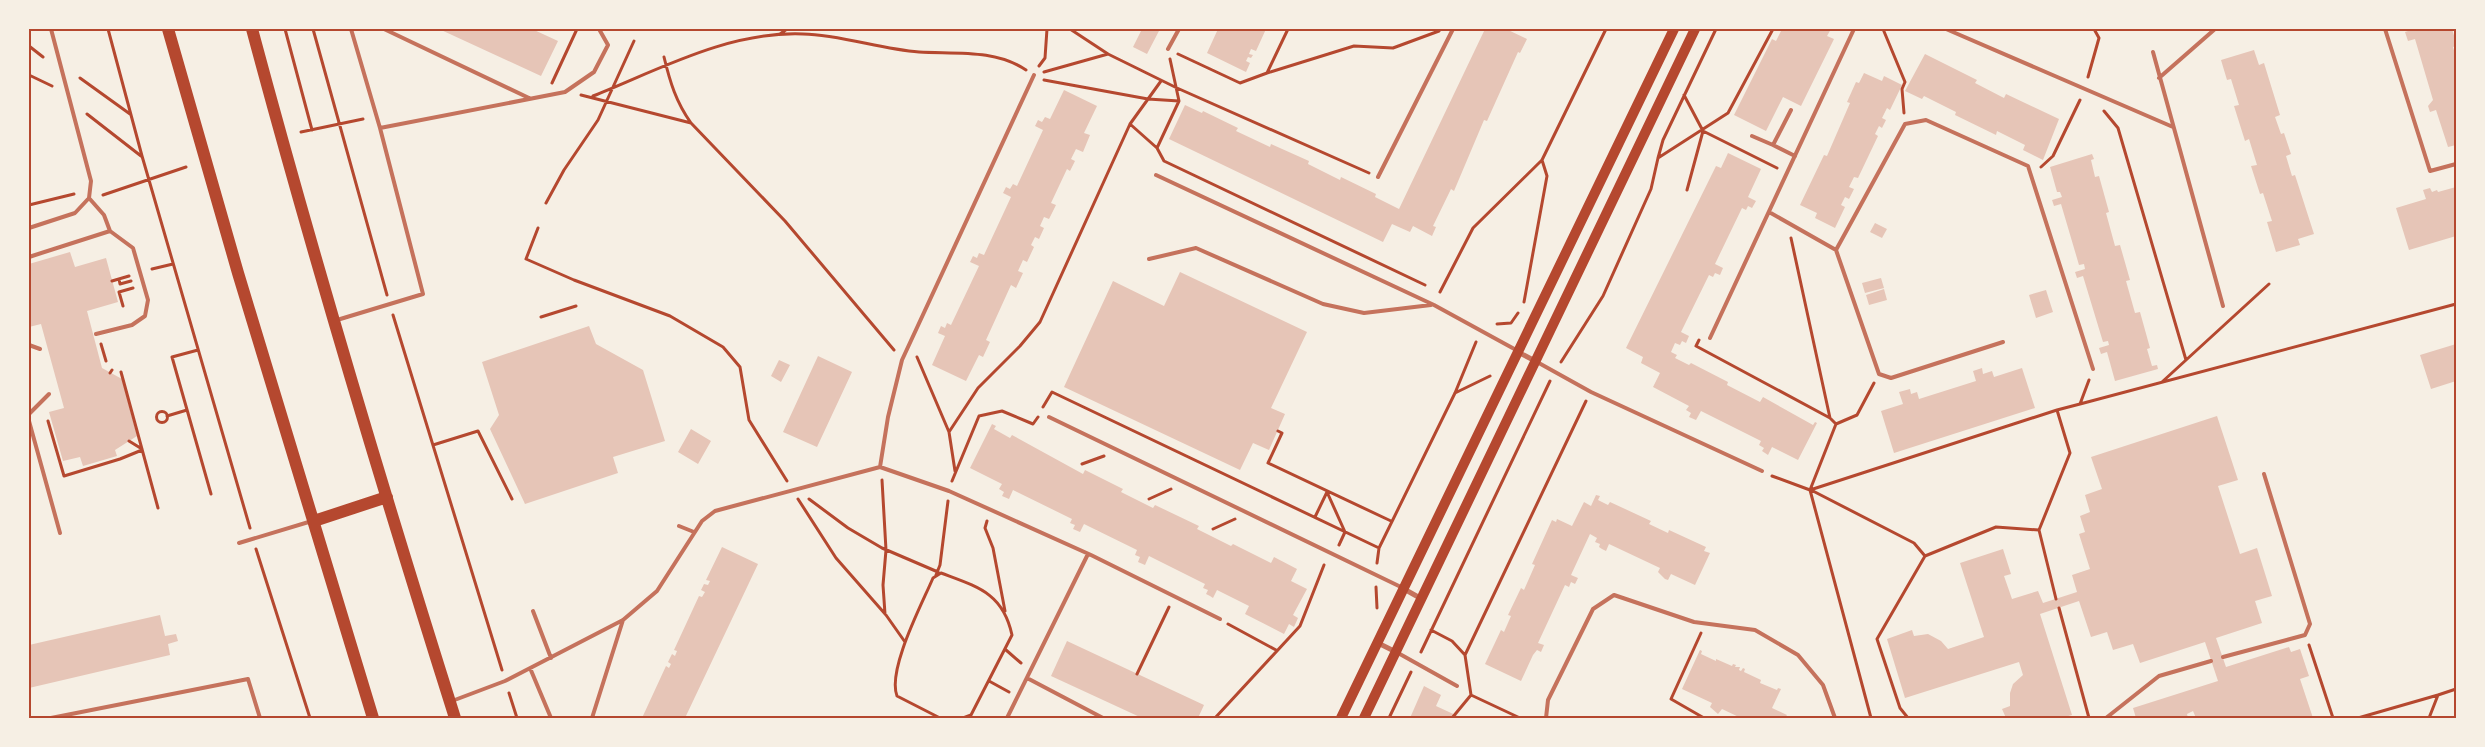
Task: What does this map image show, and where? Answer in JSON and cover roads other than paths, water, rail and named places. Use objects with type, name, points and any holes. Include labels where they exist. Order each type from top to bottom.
[{"type":"main road","points":[[168,29],[238,273],[373,718]]},
{"type":"main road","points":[[252,29],[335,321],[455,718]]},
{"type":"main road","points":[[1341,718],[1674,29]]},
{"type":"main road","points":[[1364,718],[1695,29]]},
{"type":"main road","points":[[314,521],[387,497]]},
{"type":"street","points":[[1518,351],[1536,362]]},
{"type":"street","points":[[1404,589],[1420,598]]},
{"type":"street","points":[[1378,642],[1396,652]]},
{"type":"lane","points":[[29,228],[75,213],[89,198],[91,181],[51,29]]},
{"type":"lane","points":[[335,321],[423,294],[380,128],[351,29]]},
{"type":"lane","points":[[384,29],[529,98]]},
{"type":"lane","points":[[380,128],[565,92],[594,72],[608,45],[599,29]]},
{"type":"lane","points":[[1168,49],[1178,29]]},
{"type":"lane","points":[[1378,177],[1453,29]]},
{"type":"lane","points":[[1710,338],[1854,29]]},
{"type":"lane","points":[[1946,29],[2173,127]]},
{"type":"lane","points":[[2159,78],[2215,29]]},
{"type":"lane","points":[[2385,29],[2430,171],[2456,164]]},
{"type":"lane","points":[[2153,52],[2224,306]]},
{"type":"lane","points":[[880,467],[888,417],[902,360],[1034,75]]},
{"type":"lane","points":[[1773,145],[1791,110]]},
{"type":"lane","points":[[1836,250],[1905,124],[1926,120],[2028,166],[2092,369]]},
{"type":"lane","points":[[1752,136],[1795,156]]},
{"type":"lane","points":[[1156,175],[1434,305],[1518,351]]},
{"type":"lane","points":[[89,198],[104,216],[110,231],[133,248],[148,300],[145,316],[132,325],[96,334]]},
{"type":"lane","points":[[1769,212],[1836,250],[1879,374],[1891,378],[2002,342]]},
{"type":"lane","points":[[29,257],[110,231]]},
{"type":"lane","points":[[1150,260],[1196,248],[1323,304],[1364,313],[1434,305]]},
{"type":"lane","points":[[29,345],[40,349]]},
{"type":"lane","points":[[1536,362],[1591,392],[1762,471]]},
{"type":"lane","points":[[29,414],[49,394]]},
{"type":"lane","points":[[1049,417],[1404,589]]},
{"type":"lane","points":[[29,421],[60,533]]},
{"type":"lane","points":[[450,702],[505,681],[623,620],[657,591],[702,520],[715,511],[880,467],[949,491],[1175,595],[1220,619]]},
{"type":"lane","points":[[2223,657],[2305,635],[2310,624],[2264,474]]},
{"type":"lane","points":[[239,543],[314,521]]},
{"type":"lane","points":[[679,526],[694,532]]},
{"type":"lane","points":[[1007,718],[1088,554]]},
{"type":"lane","points":[[1546,718],[1548,700],[1593,609],[1614,595],[1694,622],[1755,630],[1798,655],[1823,685],[1835,718]]},
{"type":"lane","points":[[533,611],[551,658]]},
{"type":"lane","points":[[592,718],[623,620]]},
{"type":"lane","points":[[1396,652],[1457,686]]},
{"type":"lane","points":[[2106,718],[2159,676],[2211,661]]},
{"type":"lane","points":[[530,668],[551,718]]},
{"type":"lane","points":[[1027,678],[1103,718]]},
{"type":"lane","points":[[51,718],[248,680],[260,718]]},
{"type":"lane","points":[[1936,718],[1943,718]]}]
